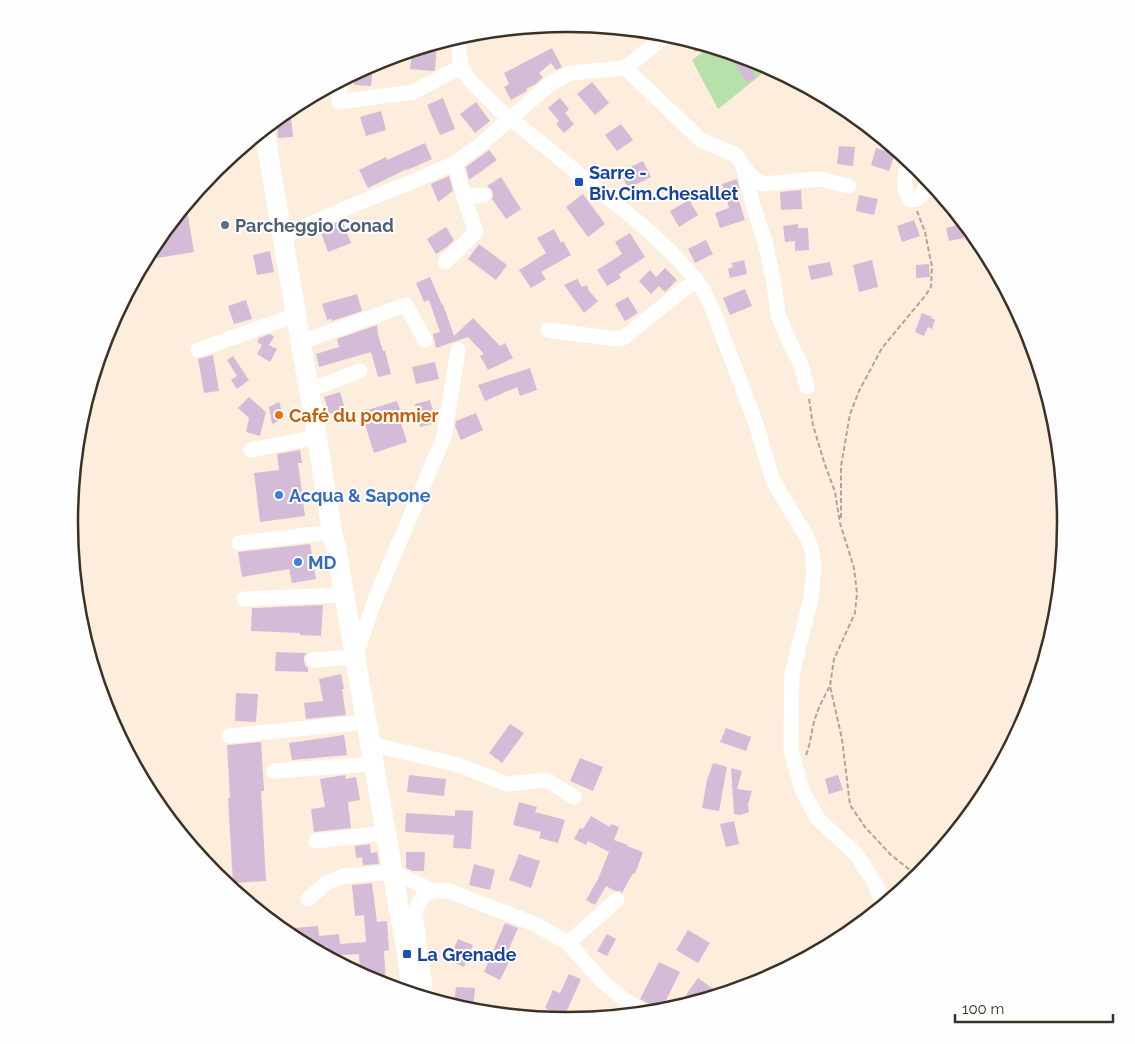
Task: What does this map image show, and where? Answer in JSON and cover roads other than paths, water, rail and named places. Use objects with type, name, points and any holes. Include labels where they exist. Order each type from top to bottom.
[{"type":"main road","points":[[266,138],[411,986]]},
{"type":"street","points":[[283,236],[455,163],[479,146],[551,83],[570,73],[625,68],[659,41]]},
{"type":"street","points":[[459,45],[461,67],[468,78],[504,116],[510,118],[642,225],[670,251],[697,281],[713,310],[756,424],[773,481],[807,537],[812,551],[814,568],[811,598],[792,674],[791,750],[797,772],[803,792],[818,819],[856,854],[875,883],[881,898]]},
{"type":"street","points":[[340,89],[339,102],[414,92],[461,67]]},
{"type":"street","points":[[625,68],[700,140],[736,155],[752,177],[762,184],[820,179],[848,186]]},
{"type":"street","points":[[445,262],[476,232],[455,163]]},
{"type":"street","points":[[743,166],[765,242],[774,282],[778,315],[801,364],[808,387]]},
{"type":"street","points":[[906,169],[904,189],[909,199],[918,199],[926,188]]},
{"type":"street","points":[[464,197],[484,195]]},
{"type":"street","points":[[548,330],[616,339],[623,338],[688,286],[697,281]]},
{"type":"street","points":[[301,342],[406,305],[425,340]]},
{"type":"street","points":[[198,350],[296,315]]},
{"type":"street","points":[[313,660],[355,657],[376,597],[444,437],[458,350]]},
{"type":"street","points":[[309,390],[360,370]]},
{"type":"street","points":[[251,450],[317,437]]},
{"type":"street","points":[[239,543],[332,532]]},
{"type":"street","points":[[244,598],[344,596]]},
{"type":"street","points":[[229,736],[366,722]]},
{"type":"street","points":[[370,744],[459,765],[507,784],[547,780],[574,797]]},
{"type":"street","points":[[274,771],[374,764]]},
{"type":"street","points":[[316,841],[386,833]]},
{"type":"street","points":[[308,899],[328,882],[345,876],[393,872],[432,891]]},
{"type":"street","points":[[425,990],[415,912],[418,903],[425,894],[439,889],[537,924],[568,943],[602,982],[634,1007]]},
{"type":"street","points":[[568,943],[617,900]]},
{"type":"place","name":"Sarre - Biv.Cim.Chesallet","points":[[579,182]]},
{"type":"place","name":"Parcheggio Conad","points":[[225,225]]},
{"type":"place","name":"Café du pommier","points":[[279,415]]},
{"type":"place","name":"Acqua & Sapone","points":[[279,495]]},
{"type":"place","name":"MD","points":[[298,562]]},
{"type":"place","name":"La Grenade","points":[[407,954]]}]
